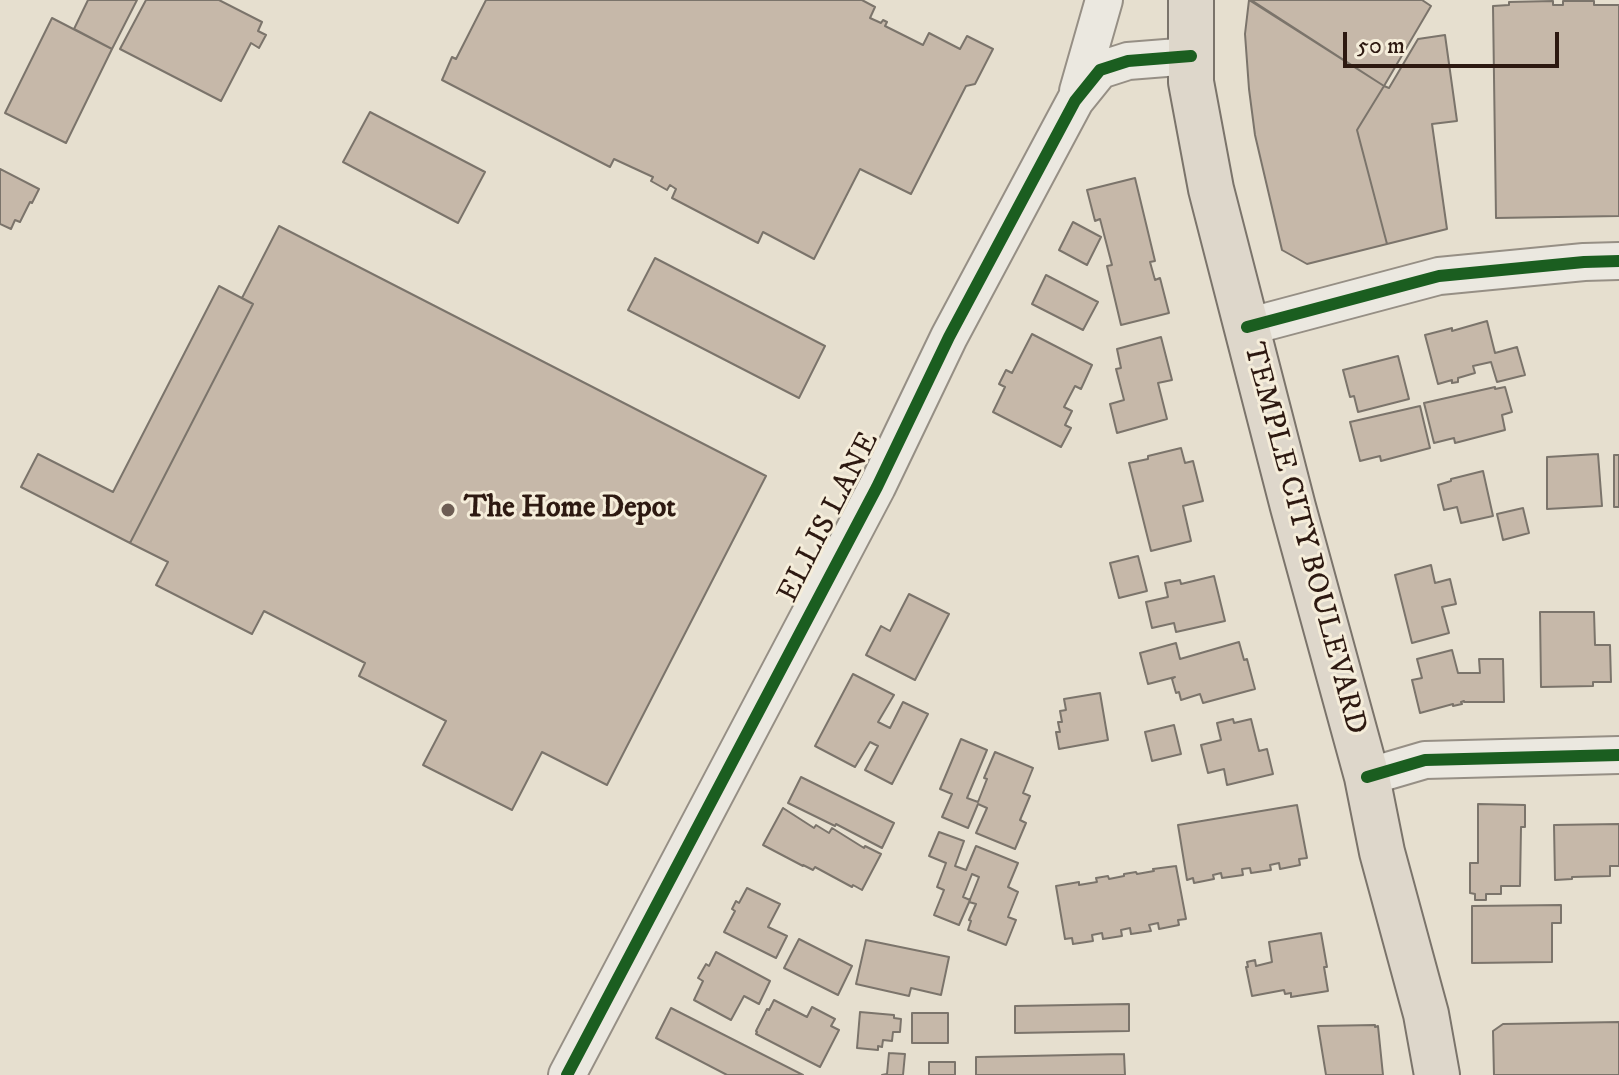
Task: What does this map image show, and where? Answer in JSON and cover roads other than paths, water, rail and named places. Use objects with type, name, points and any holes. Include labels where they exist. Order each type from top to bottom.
[{"type":"main road","name":"TEMPLE CITY BOULEVARD","points":[[1191,0],[1191,82],[1211,189],[1367,777],[1382,852],[1426,1014],[1437,1075]]},
{"type":"street","name":"ELLIS LANE","points":[[1075,101],[1104,0]]},
{"type":"street","name":"ELLIS LANE","points":[[567,1075],[877,487],[949,337],[1075,101],[1100,70],[1128,61],[1191,56]]},
{"type":"street","points":[[1247,327],[1439,276],[1619,261]]},
{"type":"street","points":[[1367,777],[1425,760],[1619,755]]},
{"type":"place","name":"The Home Depot","points":[[448,510]]}]
